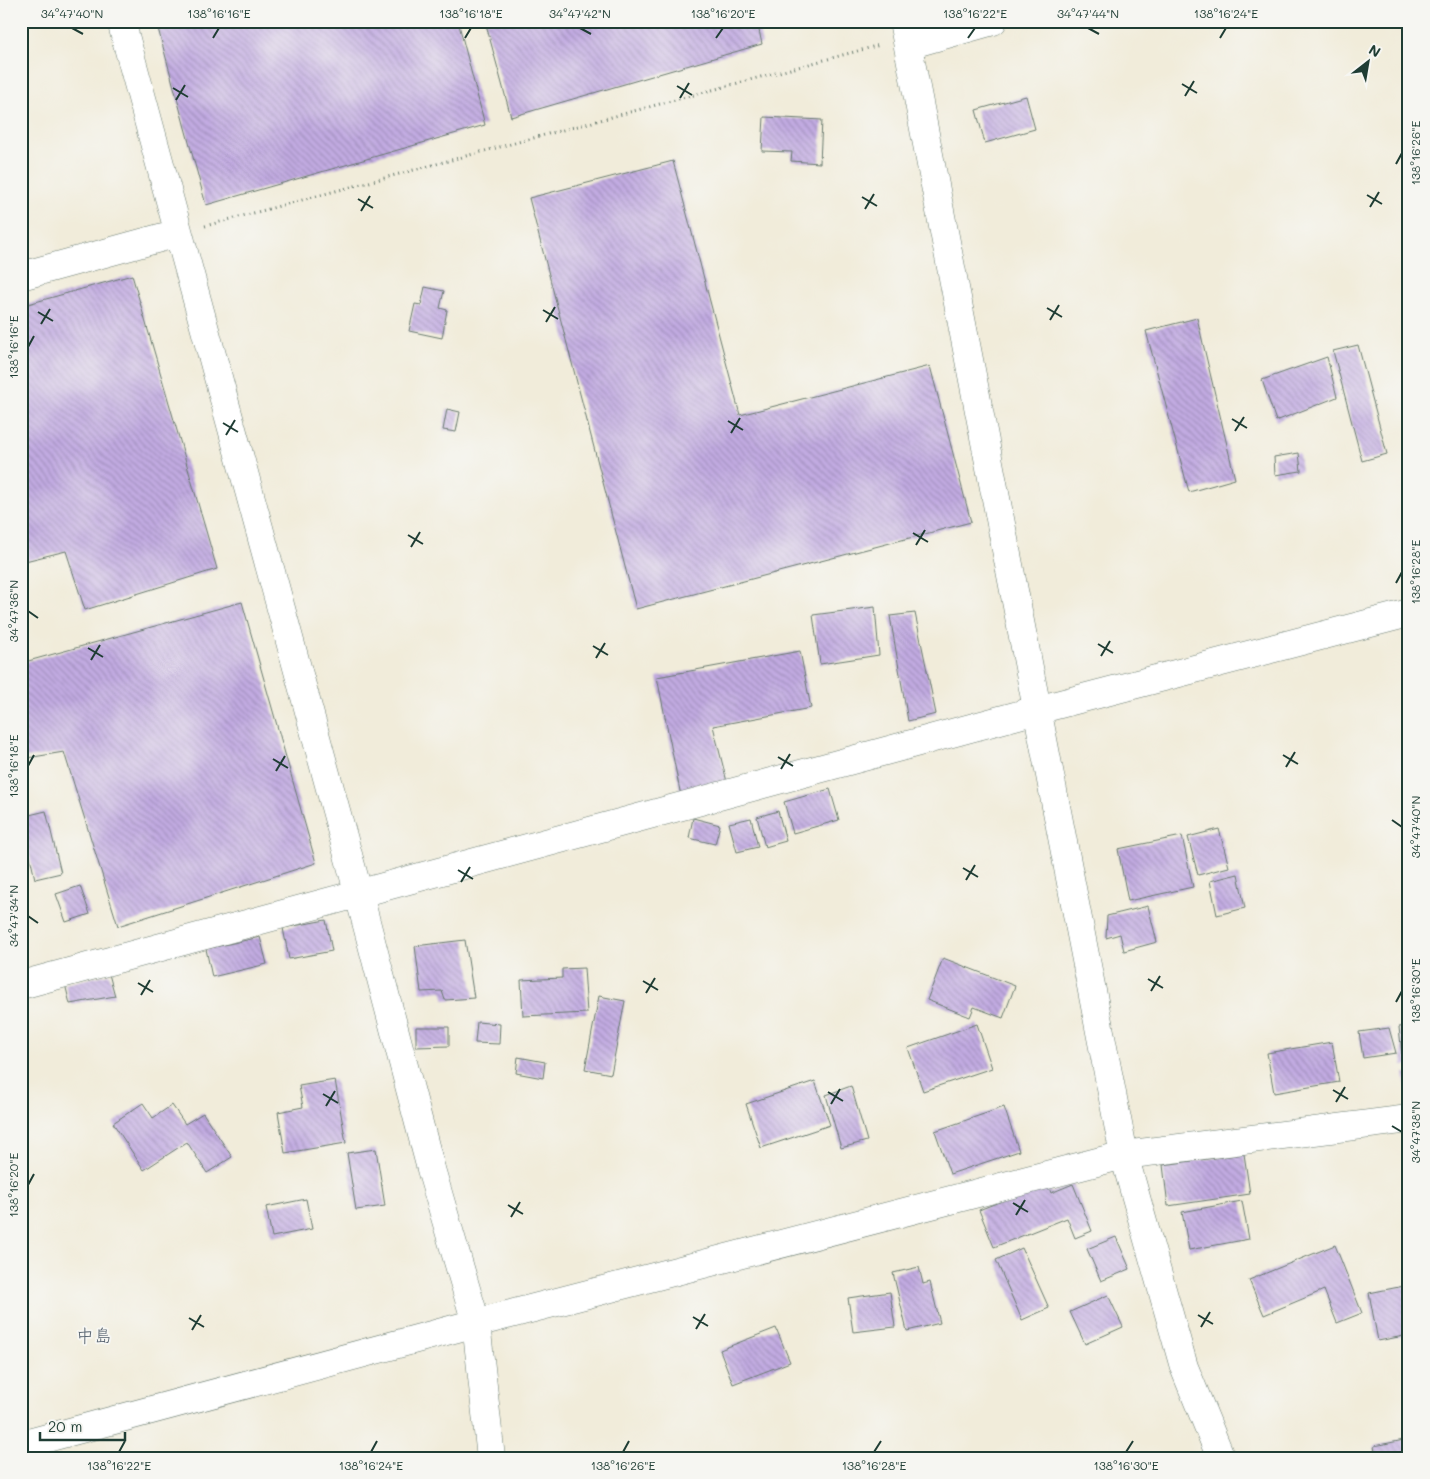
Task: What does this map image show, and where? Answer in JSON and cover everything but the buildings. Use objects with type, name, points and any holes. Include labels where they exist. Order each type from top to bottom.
[{"type":"street","points":[[121,21],[359,895],[431,1169],[476,1323],[492,1458]]},
{"type":"street","points":[[993,21],[906,35],[1124,1155],[1184,1367],[1221,1458]]},
{"type":"street","points":[[21,276],[178,233]]},
{"type":"street","points":[[21,985],[1037,710],[1409,613]]},
{"type":"street","points":[[21,1445],[476,1323],[1124,1155],[1409,1119]]},
{"type":"path","points":[[178,233],[906,35]]},
{"type":"district","name":"中島","points":[[94,1335]]}]
